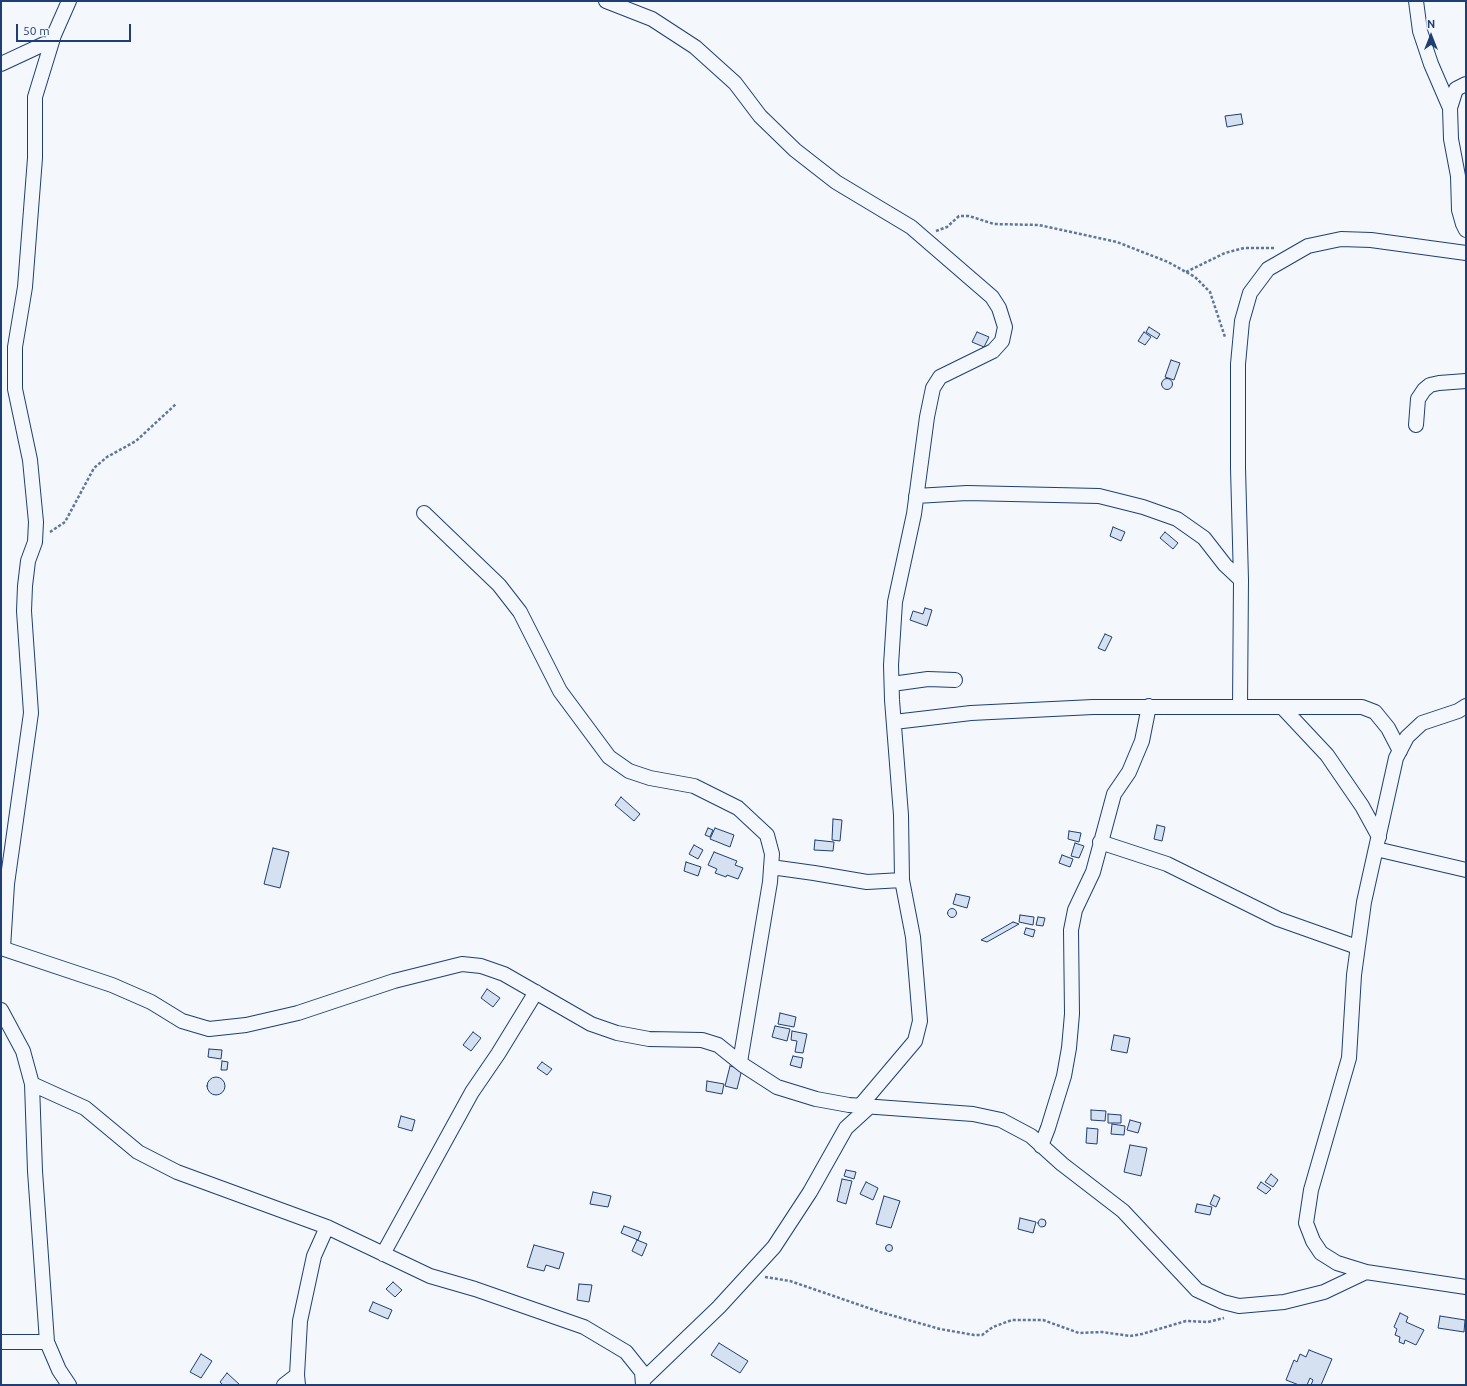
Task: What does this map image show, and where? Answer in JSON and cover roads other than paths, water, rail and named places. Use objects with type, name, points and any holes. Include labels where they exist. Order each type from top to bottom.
[{"type":"street","points":[[69,1],[54,35],[35,97],[35,158],[25,287],[15,347],[15,389],[30,460],[36,522],[35,542],[28,561],[24,611],[31,713],[7,884],[2,948],[112,985],[152,1002],[182,1021],[209,1028],[246,1026],[298,1013],[394,981],[462,964],[481,966],[504,974],[598,1027],[617,1033],[649,1039],[702,1040],[718,1045],[777,1087],[816,1099],[864,1106],[973,1114],[1001,1120],[1031,1136],[1062,1164],[1123,1211],[1197,1290],[1223,1302],[1239,1306],[1284,1302],[1324,1292],[1366,1272]]},
{"type":"street","points":[[606,1],[652,19],[695,47],[735,83],[760,116],[795,150],[836,182],[881,208],[916,232],[992,297],[999,308],[1006,327],[1002,340],[993,351],[970,364],[949,371],[940,377],[933,388],[916,496],[895,602],[892,684],[901,815],[902,880],[913,937],[920,1021],[915,1041],[846,1128],[810,1192],[778,1241],[719,1307],[643,1382]]},
{"type":"street","points":[[1416,1],[1423,38],[1434,71],[1450,108],[1452,139],[1458,176],[1459,210],[1466,230]]},
{"type":"street","points":[[1,64],[44,44]]},
{"type":"street","points":[[1450,108],[1456,90],[1466,84]]},
{"type":"street","points":[[1240,707],[1241,580],[1238,468],[1238,358],[1242,321],[1250,293],[1268,269],[1308,246],[1341,239],[1371,240],[1466,253]]},
{"type":"street","points":[[1416,425],[1418,399],[1424,390],[1430,385],[1439,383],[1466,381]]},
{"type":"street","points":[[916,496],[967,494],[1099,496],[1143,507],[1177,520],[1204,538],[1225,565],[1241,580]]},
{"type":"street","points":[[424,513],[498,585],[520,612],[560,690],[609,757],[629,771],[650,778],[694,786],[738,808],[767,835],[772,854],[771,867],[740,1062]]},
{"type":"street","points":[[892,684],[928,679],[955,680]]},
{"type":"street","points":[[1041,1146],[1064,1076],[1069,1048],[1072,1014],[1071,930],[1075,910],[1093,872],[1114,794],[1129,772],[1142,741],[1149,706]]},
{"type":"street","points":[[1466,706],[1458,711],[1422,723],[1407,737],[1396,758],[1364,902],[1354,975],[1349,1058],[1311,1190],[1306,1223],[1313,1241],[1321,1253],[1337,1263],[1366,1272],[1466,1287]]},
{"type":"street","points":[[894,722],[971,713],[1093,707],[1362,707],[1375,712],[1388,728],[1400,751]]},
{"type":"street","points":[[1282,707],[1327,755],[1362,806],[1378,843],[1466,870]]},
{"type":"street","points":[[1100,842],[1167,864],[1278,919],[1357,948]]},
{"type":"street","points":[[771,867],[814,872],[867,882],[902,880]]},
{"type":"street","points":[[383,1254],[472,1092],[498,1054],[536,992]]},
{"type":"street","points":[[1,1010],[23,1051],[32,1084],[35,1171],[47,1342],[59,1370],[69,1385]]},
{"type":"street","points":[[32,1084],[85,1108],[138,1152],[177,1172],[327,1227],[430,1276],[475,1289],[584,1327],[626,1352],[642,1372],[643,1382]]},
{"type":"street","points":[[284,1385],[297,1380],[300,1321],[306,1289],[314,1256],[327,1227]]},
{"type":"street","points":[[1,1342],[47,1342]]}]
